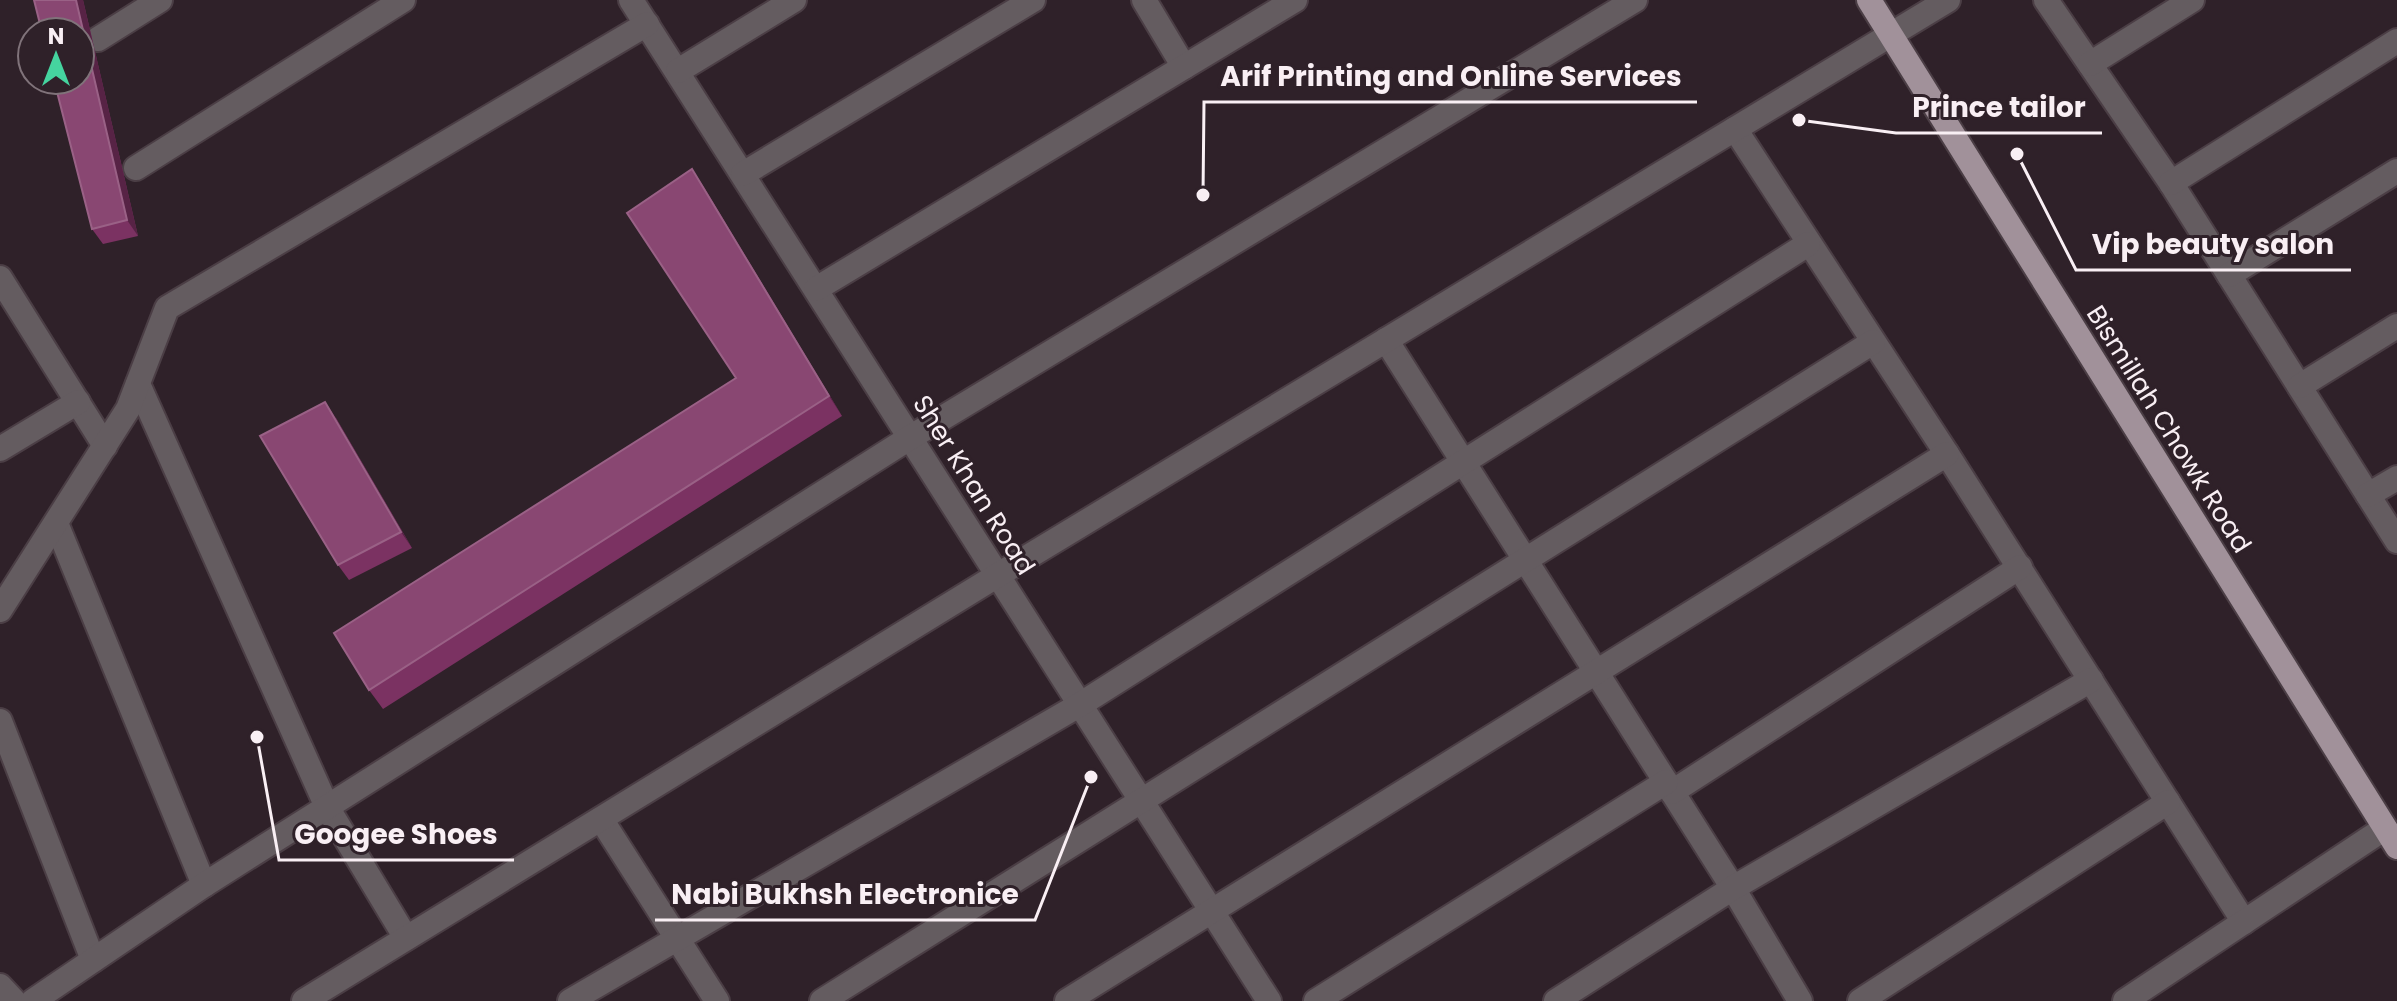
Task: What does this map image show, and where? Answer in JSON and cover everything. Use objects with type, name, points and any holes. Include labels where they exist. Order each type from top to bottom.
[{"type":"main road","name":"Bismillah Chowk Road","points":[[1869,0],[2393,840]]},
{"type":"street","points":[[98,39],[160,0]]},
{"type":"street","points":[[136,168],[403,0]]},
{"type":"street","name":"Sher Khan Road","points":[[631,0],[1269,1001]]},
{"type":"street","points":[[678,71],[794,0]]},
{"type":"street","points":[[743,174],[1033,0]]},
{"type":"street","points":[[1144,0],[1184,67]]},
{"type":"street","points":[[816,289],[1295,0]]},
{"type":"street","points":[[33,1001],[204,885],[911,437],[1635,0]]},
{"type":"street","points":[[304,1001],[998,575],[1948,0]]},
{"type":"street","points":[[2046,0],[2171,183],[2397,541]]},
{"type":"street","points":[[2090,64],[2192,0]]},
{"type":"street","points":[[0,610],[128,409],[167,308],[647,24]]},
{"type":"street","points":[[2171,183],[2397,41]]},
{"type":"street","points":[[1735,129],[2020,567],[2244,922]]},
{"type":"street","points":[[2229,275],[2397,171]]},
{"type":"street","points":[[570,1001],[1081,704],[1808,244]]},
{"type":"street","points":[[0,278],[105,446]]},
{"type":"street","points":[[2300,386],[2397,326]]},
{"type":"street","points":[[1386,340],[1733,888],[1800,1001]]},
{"type":"street","points":[[822,1001],[1873,342]]},
{"type":"street","points":[[138,384],[327,807],[406,938]]},
{"type":"street","points":[[0,449],[78,402]]},
{"type":"street","points":[[1067,1001],[1947,454]]},
{"type":"street","points":[[2368,495],[2397,478]]},
{"type":"street","points":[[56,523],[204,885]]},
{"type":"street","points":[[1316,1001],[1669,787],[2020,567]]},
{"type":"street","points":[[1556,1001],[1733,888],[2091,680]]},
{"type":"street","points":[[0,721],[93,960]]},
{"type":"street","points":[[1860,1001],[2168,802]]},
{"type":"street","points":[[601,819],[717,1001]]},
{"type":"street","points":[[2125,1001],[2244,922],[2393,840]]},
{"type":"street","points":[[0,986],[14,1001]]},
{"type":"building","points":[[34,0],[76,0],[80,16],[38,16]]},
{"type":"building","points":[[96,86],[127,220],[92,229],[58,96],[96,96]]},
{"type":"building","points":[[692,169],[829,396],[369,690],[334,633],[736,378],[627,213]]},
{"type":"building","points":[[325,402],[401,532],[338,565],[260,436]]},
{"type":"place","name":"Prince tailor","points":[[1799,120]]},
{"type":"place","name":"Vip beauty salon","points":[[2017,154]]},
{"type":"place","name":"Arif Printing and Online Services","points":[[1203,195]]},
{"type":"place","name":"Googee Shoes","points":[[257,737]]},
{"type":"place","name":"Nabi Bukhsh Electronice","points":[[1091,777]]}]
